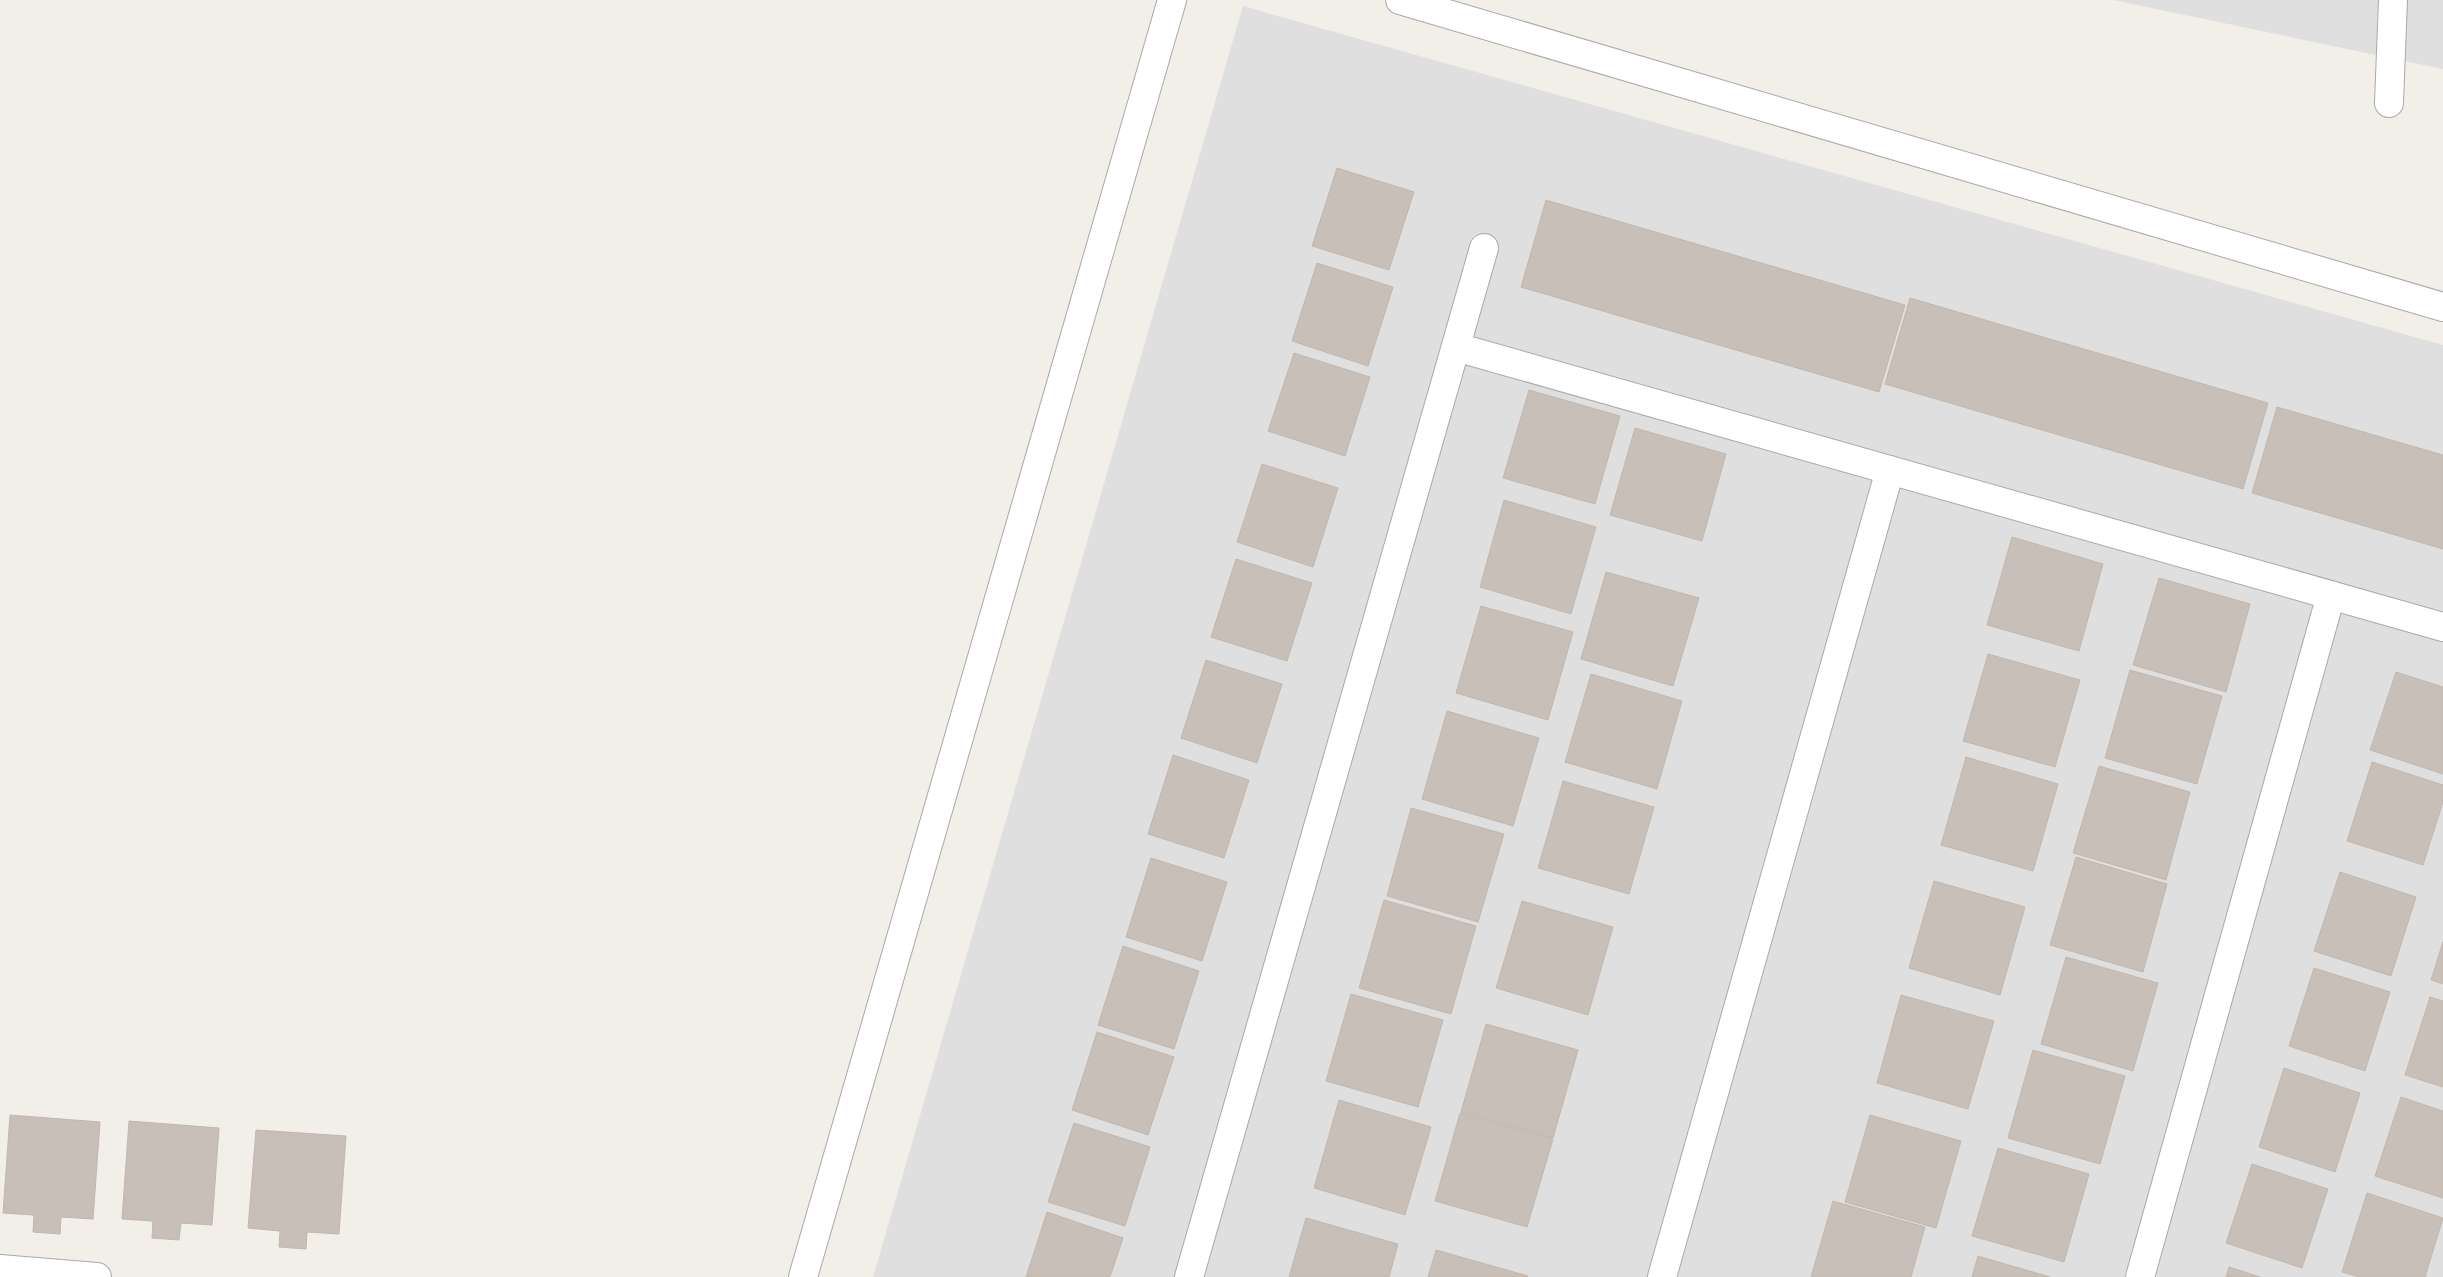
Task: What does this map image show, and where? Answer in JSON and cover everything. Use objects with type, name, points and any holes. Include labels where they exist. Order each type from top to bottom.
[{"type":"street","points":[[803,1277],[1172,0]]},
{"type":"street","points":[[1400,0],[2443,306]]},
{"type":"street","points":[[2389,102],[2393,0]]},
{"type":"street","points":[[1189,1277],[1484,248]]},
{"type":"street","points":[[1456,347],[2443,627]]},
{"type":"street","points":[[1662,1277],[1890,470]]},
{"type":"street","points":[[2140,1277],[2331,595]]},
{"type":"street","points":[[0,1269],[97,1277]]},
{"type":"shaded area","points":[[2113,0],[2443,0],[2443,69]]},
{"type":"shaded area","points":[[1243,6],[2443,345],[2443,1277],[873,1277]]},
{"type":"building","points":[[1337,168],[1414,192],[1389,270],[1312,246]]},
{"type":"building","points":[[1546,200],[1905,305],[1879,392],[1521,287]]},
{"type":"building","points":[[1317,263],[1393,287],[1368,366],[1292,341]]},
{"type":"building","points":[[1910,298],[2268,403],[2243,489],[1885,384]]},
{"type":"building","points":[[1294,353],[1370,377],[1345,456],[1268,431]]},
{"type":"building","points":[[1529,390],[1620,416],[1595,504],[1503,478]]},
{"type":"building","points":[[2277,407],[2443,455],[2443,549],[2252,493]]},
{"type":"building","points":[[1635,428],[1726,454],[1702,541],[1610,515]]},
{"type":"building","points":[[1262,464],[1338,488],[1313,567],[1237,542]]},
{"type":"building","points":[[1504,500],[1596,527],[1571,614],[1480,587]]},
{"type":"building","points":[[2012,537],[2103,564],[2079,651],[1987,625]]},
{"type":"building","points":[[1236,559],[1312,583],[1287,661],[1211,637]]},
{"type":"building","points":[[1606,572],[1699,598],[1673,686],[1581,659]]},
{"type":"building","points":[[2159,578],[2250,604],[2226,692],[2133,665]]},
{"type":"building","points":[[1481,606],[1573,632],[1548,720],[1456,693]]},
{"type":"building","points":[[1988,654],[2080,680],[2055,767],[1963,741]]},
{"type":"building","points":[[1206,660],[1282,684],[1257,763],[1181,738]]},
{"type":"building","points":[[2130,670],[2222,696],[2197,784],[2105,758]]},
{"type":"building","points":[[2396,672],[2443,687],[2443,774],[2370,750]]},
{"type":"building","points":[[1591,674],[1682,701],[1657,789],[1565,762]]},
{"type":"building","points":[[1447,711],[1539,738],[1513,826],[1422,799]]},
{"type":"building","points":[[1173,755],[1249,780],[1224,858],[1148,834]]},
{"type":"building","points":[[1966,757],[2058,784],[2033,871],[1941,845]]},
{"type":"building","points":[[2372,762],[2443,785],[2443,802],[2423,865],[2347,841]]},
{"type":"building","points":[[2099,766],[2190,792],[2166,880],[2073,853]]},
{"type":"building","points":[[1563,781],[1654,807],[1629,894],[1538,868]]},
{"type":"building","points":[[1411,808],[1504,834],[1478,922],[1387,896]]},
{"type":"building","points":[[2076,857],[2167,884],[2143,972],[2050,945]]},
{"type":"building","points":[[1151,858],[1227,882],[1202,961],[1126,937]]},
{"type":"building","points":[[2340,872],[2416,897],[2391,976],[2314,951]]},
{"type":"building","points":[[1934,881],[2025,907],[2000,995],[1909,968]]},
{"type":"building","points":[[1384,900],[1476,926],[1451,1014],[1359,988]]},
{"type":"building","points":[[1522,901],[1613,927],[1588,1015],[1496,988]]},
{"type":"building","points":[[2443,942],[2443,984],[2431,980]]},
{"type":"building","points":[[1123,946],[1199,971],[1174,1049],[1098,1025]]},
{"type":"building","points":[[2066,957],[2158,983],[2133,1071],[2041,1044]]},
{"type":"building","points":[[2314,968],[2390,992],[2365,1071],[2289,1046]]},
{"type":"building","points":[[1351,994],[1443,1020],[1418,1107],[1326,1081]]},
{"type":"building","points":[[1901,995],[1994,1021],[1968,1109],[1877,1083]]},
{"type":"building","points":[[2430,997],[2443,1001],[2443,1087],[2405,1075]]},
{"type":"building","points":[[1486,1024],[1578,1050],[1553,1138],[1461,1112]]},
{"type":"building","points":[[1097,1032],[1174,1057],[1148,1135],[1072,1110]]},
{"type":"building","points":[[2033,1050],[2125,1076],[2100,1164],[2008,1138]]},
{"type":"building","points":[[2284,1068],[2360,1093],[2335,1172],[2259,1147]]},
{"type":"building","points":[[2401,1097],[2443,1111],[2443,1198],[2375,1176]]},
{"type":"building","points":[[1339,1100],[1431,1127],[1405,1215],[1314,1188]]},
{"type":"building","points":[[1460,1113],[1553,1139],[1527,1227],[1435,1201]]},
{"type":"building","points":[[10,1115],[100,1122],[93,1219],[61,1217],[60,1234],[33,1232],[34,1215],[3,1213]]},
{"type":"building","points":[[1870,1115],[1961,1141],[1936,1228],[1845,1202]]},
{"type":"building","points":[[129,1121],[219,1128],[212,1225],[181,1223],[179,1240],[152,1238],[153,1221],[122,1219]]},
{"type":"building","points":[[1074,1123],[1150,1147],[1125,1226],[1048,1202]]},
{"type":"building","points":[[256,1130],[346,1136],[339,1234],[307,1232],[306,1249],[279,1247],[280,1231],[248,1228]]},
{"type":"building","points":[[1998,1148],[2089,1174],[2064,1262],[1972,1236]]},
{"type":"building","points":[[2252,1164],[2328,1189],[2302,1268],[2226,1243]]},
{"type":"building","points":[[2367,1193],[2443,1218],[2425,1277],[2359,1277],[2342,1272]]},
{"type":"building","points":[[1833,1201],[1925,1227],[1911,1277],[1811,1277]]},
{"type":"building","points":[[1047,1212],[1123,1238],[1110,1277],[1026,1277]]},
{"type":"building","points":[[1306,1218],[1398,1244],[1389,1277],[1289,1277]]},
{"type":"building","points":[[1436,1250],[1528,1276],[1428,1277]]},
{"type":"building","points":[[1978,1256],[2050,1277],[1972,1277]]},
{"type":"building","points":[[2229,1267],[2260,1277],[2226,1277]]}]
